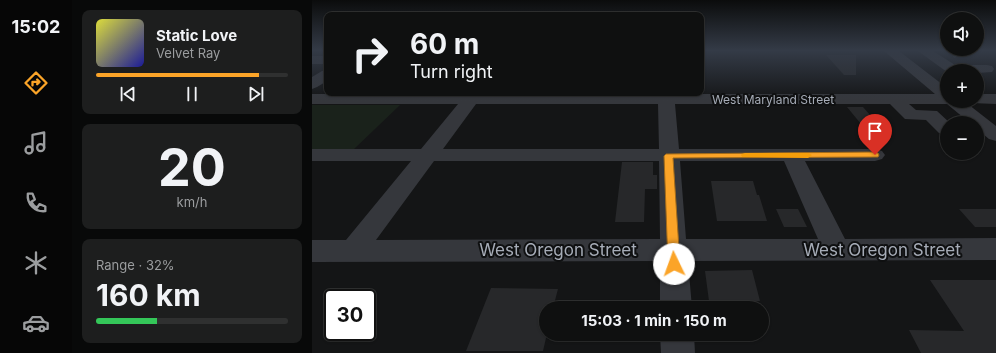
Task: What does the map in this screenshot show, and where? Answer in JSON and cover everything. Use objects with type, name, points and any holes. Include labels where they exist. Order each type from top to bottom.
[{"type":"street","points":[[910,67],[940,92]]},
{"type":"street","points":[[950,67],[952,69],[992,69]]},
{"type":"street","points":[[312,84],[324,76]]},
{"type":"street","points":[[908,84],[931,84]]},
{"type":"street","points":[[353,251],[474,96]]},
{"type":"street","name":"West Maryland Street","points":[[312,99],[474,96],[940,98]]},
{"type":"street","points":[[666,96],[676,301]]},
{"type":"street","points":[[984,99],[996,98]]},
{"type":"street","points":[[894,99],[909,121],[931,115],[940,123]]},
{"type":"street","points":[[962,108],[972,116]]},
{"type":"street","points":[[984,121],[996,121]]},
{"type":"street","points":[[984,126],[996,135]]},
{"type":"street","points":[[312,155],[875,155]]},
{"type":"street","points":[[792,155],[837,250]]},
{"type":"street","name":"West Oregon Street","points":[[312,251],[996,249]]},
{"type":"street","points":[[677,341],[678,353]]},
{"type":"shaded area","points":[[312,105],[400,105],[353,150],[312,150]]},
{"type":"building","points":[[837,67],[856,67],[856,75],[844,75]]},
{"type":"building","points":[[847,107],[863,107],[878,124],[861,124]]},
{"type":"building","points":[[622,162],[653,162],[653,175],[657,175],[657,189],[645,189],[644,222],[615,222]]},
{"type":"building","points":[[711,181],[753,181],[767,221],[717,221]]},
{"type":"building","points":[[776,209],[798,209],[807,227],[784,227]]},
{"type":"building","points":[[959,209],[996,209],[996,227],[975,227]]},
{"type":"building","points":[[752,270],[760,301],[709,301],[705,271]]},
{"type":"building","points":[[930,280],[996,280],[996,353],[921,353],[909,330],[964,331]]},
{"type":"building","points":[[491,288],[558,289],[555,301],[539,301],[539,341],[545,341],[543,351],[466,351]]},
{"type":"slow traffic","points":[[745,155],[808,155]]},
{"type":"route","points":[[674,264],[669,156],[875,155]]}]
